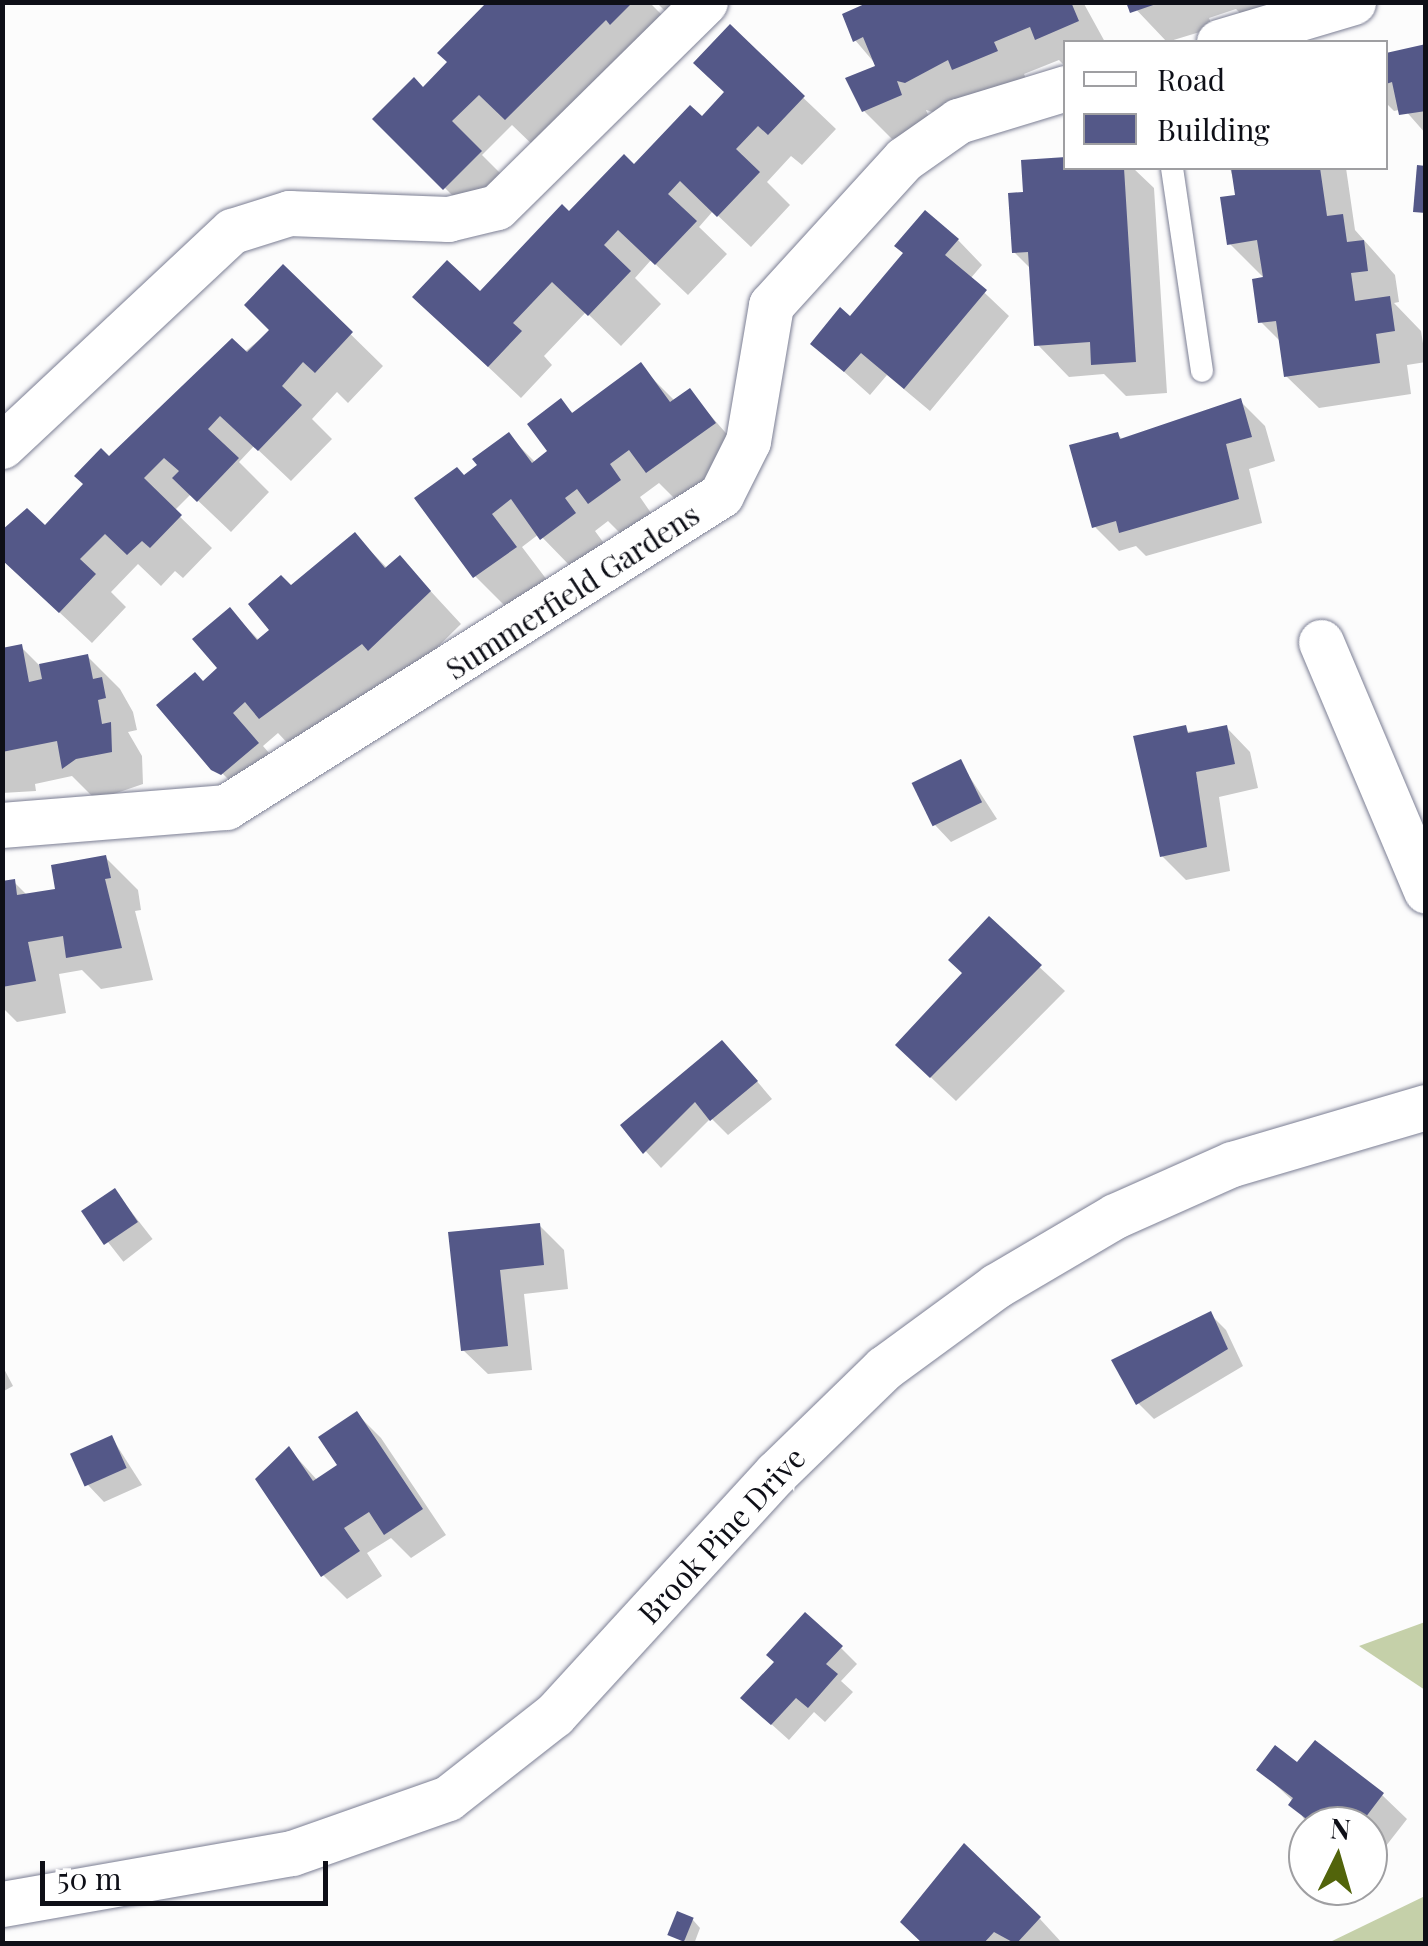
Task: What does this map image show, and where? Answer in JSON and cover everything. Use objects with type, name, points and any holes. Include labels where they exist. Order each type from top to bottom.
[{"type":"street","points":[[2,446],[232,231],[290,213],[448,219],[497,207],[705,2]]},
{"type":"street","points":[[1226,40],[1353,2]]},
{"type":"street","name":"Summerfield Gardens","points":[[2,825],[226,806],[721,495],[748,442],[771,305],[904,159],[958,120],[1063,89]]},
{"type":"street","points":[[1321,642],[1426,891]]},
{"type":"street","name":"Brook Pine Drive","points":[[2,1904],[292,1853],[448,1798],[554,1715],[776,1473],[884,1368],[996,1286],[1115,1216],[1232,1164],[1426,1107]]},
{"type":"lane","points":[[1172,170],[1202,371]]},
{"type":"green space","points":[[1425,1622],[1425,1690],[1359,1646]]},
{"type":"green space","points":[[1425,1896],[1425,1943],[1328,1943]]},
{"type":"building","points":[[487,2],[633,2],[610,25],[606,20],[505,120],[479,95],[452,121],[482,151],[443,190],[372,119],[414,77],[423,87],[447,62],[437,53]]},
{"type":"building","points":[[869,2],[1071,2],[1079,21],[1035,40],[1030,27],[994,42],[998,51],[952,70],[948,60],[905,83],[897,81],[902,95],[862,112],[845,78],[875,66],[863,37],[853,42],[842,14]]},
{"type":"building","points":[[1126,2],[1159,2],[1159,3],[1130,13]]},
{"type":"building","points":[[730,24],[805,96],[768,135],[758,126],[736,149],[760,172],[717,217],[680,181],[668,194],[697,221],[655,265],[618,230],[604,245],[631,271],[588,316],[552,282],[513,323],[522,331],[488,367],[412,297],[447,260],[480,291],[562,204],[569,211],[624,154],[634,164],[690,105],[702,116],[724,92],[693,63]]},
{"type":"building","points":[[1426,44],[1426,111],[1399,115],[1392,82],[1388,83],[1388,53]]},
{"type":"building","points":[[1063,157],[1063,170],[1124,170],[1136,362],[1091,365],[1090,342],[1034,346],[1028,252],[1012,253],[1008,193],[1023,192],[1021,160]]},
{"type":"building","points":[[1417,165],[1426,166],[1426,213],[1413,212]]},
{"type":"building","points":[[1231,170],[1320,170],[1327,216],[1343,214],[1347,242],[1364,240],[1368,271],[1351,273],[1355,301],[1390,296],[1395,331],[1376,334],[1380,363],[1284,377],[1276,321],[1258,323],[1252,279],[1263,277],[1257,240],[1227,245],[1220,197],[1235,195]]},
{"type":"building","points":[[925,210],[959,239],[945,255],[987,290],[904,389],[861,353],[844,372],[810,344],[840,307],[850,316],[903,253],[894,246]]},
{"type":"building","points":[[283,264],[353,332],[315,373],[303,362],[282,386],[302,405],[258,451],[220,416],[208,429],[239,458],[197,502],[172,478],[179,471],[164,458],[144,478],[182,515],[150,548],[142,541],[127,555],[105,534],[80,559],[96,574],[59,613],[2,560],[2,530],[27,508],[45,525],[83,484],[74,476],[101,448],[109,456],[232,338],[247,352],[269,330],[244,305]]},
{"type":"building","points":[[641,362],[670,402],[690,388],[716,423],[646,473],[629,450],[610,464],[621,480],[588,504],[577,489],[565,498],[576,513],[540,540],[511,499],[492,514],[517,547],[473,578],[414,498],[457,467],[464,475],[477,465],[472,459],[509,432],[532,463],[547,451],[527,424],[561,398],[572,413]]},
{"type":"building","points":[[1241,398],[1252,437],[1226,444],[1239,499],[1119,533],[1116,521],[1092,528],[1069,445],[1118,432],[1120,439]]},
{"type":"building","points":[[355,532],[385,568],[400,555],[431,591],[368,651],[362,644],[259,719],[245,702],[233,713],[259,743],[221,775],[211,770],[156,705],[195,672],[203,681],[217,668],[192,639],[230,607],[257,640],[269,630],[248,604],[281,575],[291,585]]},
{"type":"building","points":[[22,644],[29,682],[42,679],[39,664],[88,654],[93,679],[102,677],[106,698],[98,700],[102,724],[111,722],[112,752],[76,759],[62,769],[57,741],[2,752],[2,648]]},
{"type":"building","points":[[1186,725],[1188,733],[1227,725],[1235,764],[1196,772],[1207,847],[1160,857],[1133,736]]},
{"type":"building","points":[[961,759],[982,802],[933,826],[912,783]]},
{"type":"building","points":[[106,855],[111,878],[105,879],[122,948],[66,958],[63,936],[28,942],[36,981],[2,987],[2,881],[15,879],[17,895],[55,889],[51,865]]},
{"type":"building","points":[[989,916],[1042,965],[930,1078],[895,1045],[962,973],[948,960]]},
{"type":"building","points":[[722,1040],[758,1081],[710,1121],[695,1102],[643,1154],[620,1125]]},
{"type":"building","points":[[115,1188],[138,1222],[104,1245],[81,1211]]},
{"type":"building","points":[[540,1223],[544,1265],[500,1270],[508,1346],[461,1351],[448,1232]]},
{"type":"building","points":[[1211,1311],[1228,1349],[1136,1405],[1111,1360]]},
{"type":"building","points":[[357,1411],[423,1509],[384,1535],[369,1512],[344,1528],[360,1551],[321,1577],[255,1479],[289,1446],[313,1481],[337,1465],[318,1437]]},
{"type":"building","points":[[112,1435],[127,1468],[85,1487],[70,1454]]},
{"type":"building","points":[[805,1612],[843,1646],[826,1664],[838,1674],[808,1708],[796,1698],[771,1725],[740,1698],[774,1662],[766,1655]]},
{"type":"building","points":[[1315,1740],[1384,1793],[1374,1806],[1289,1806],[1293,1798],[1256,1770],[1275,1745],[1297,1762]]},
{"type":"building","points":[[964,1843],[1041,1917],[1016,1944],[994,1932],[983,1944],[923,1944],[900,1922]]},
{"type":"building","points":[[677,1911],[694,1918],[684,1942],[667,1935]]}]
